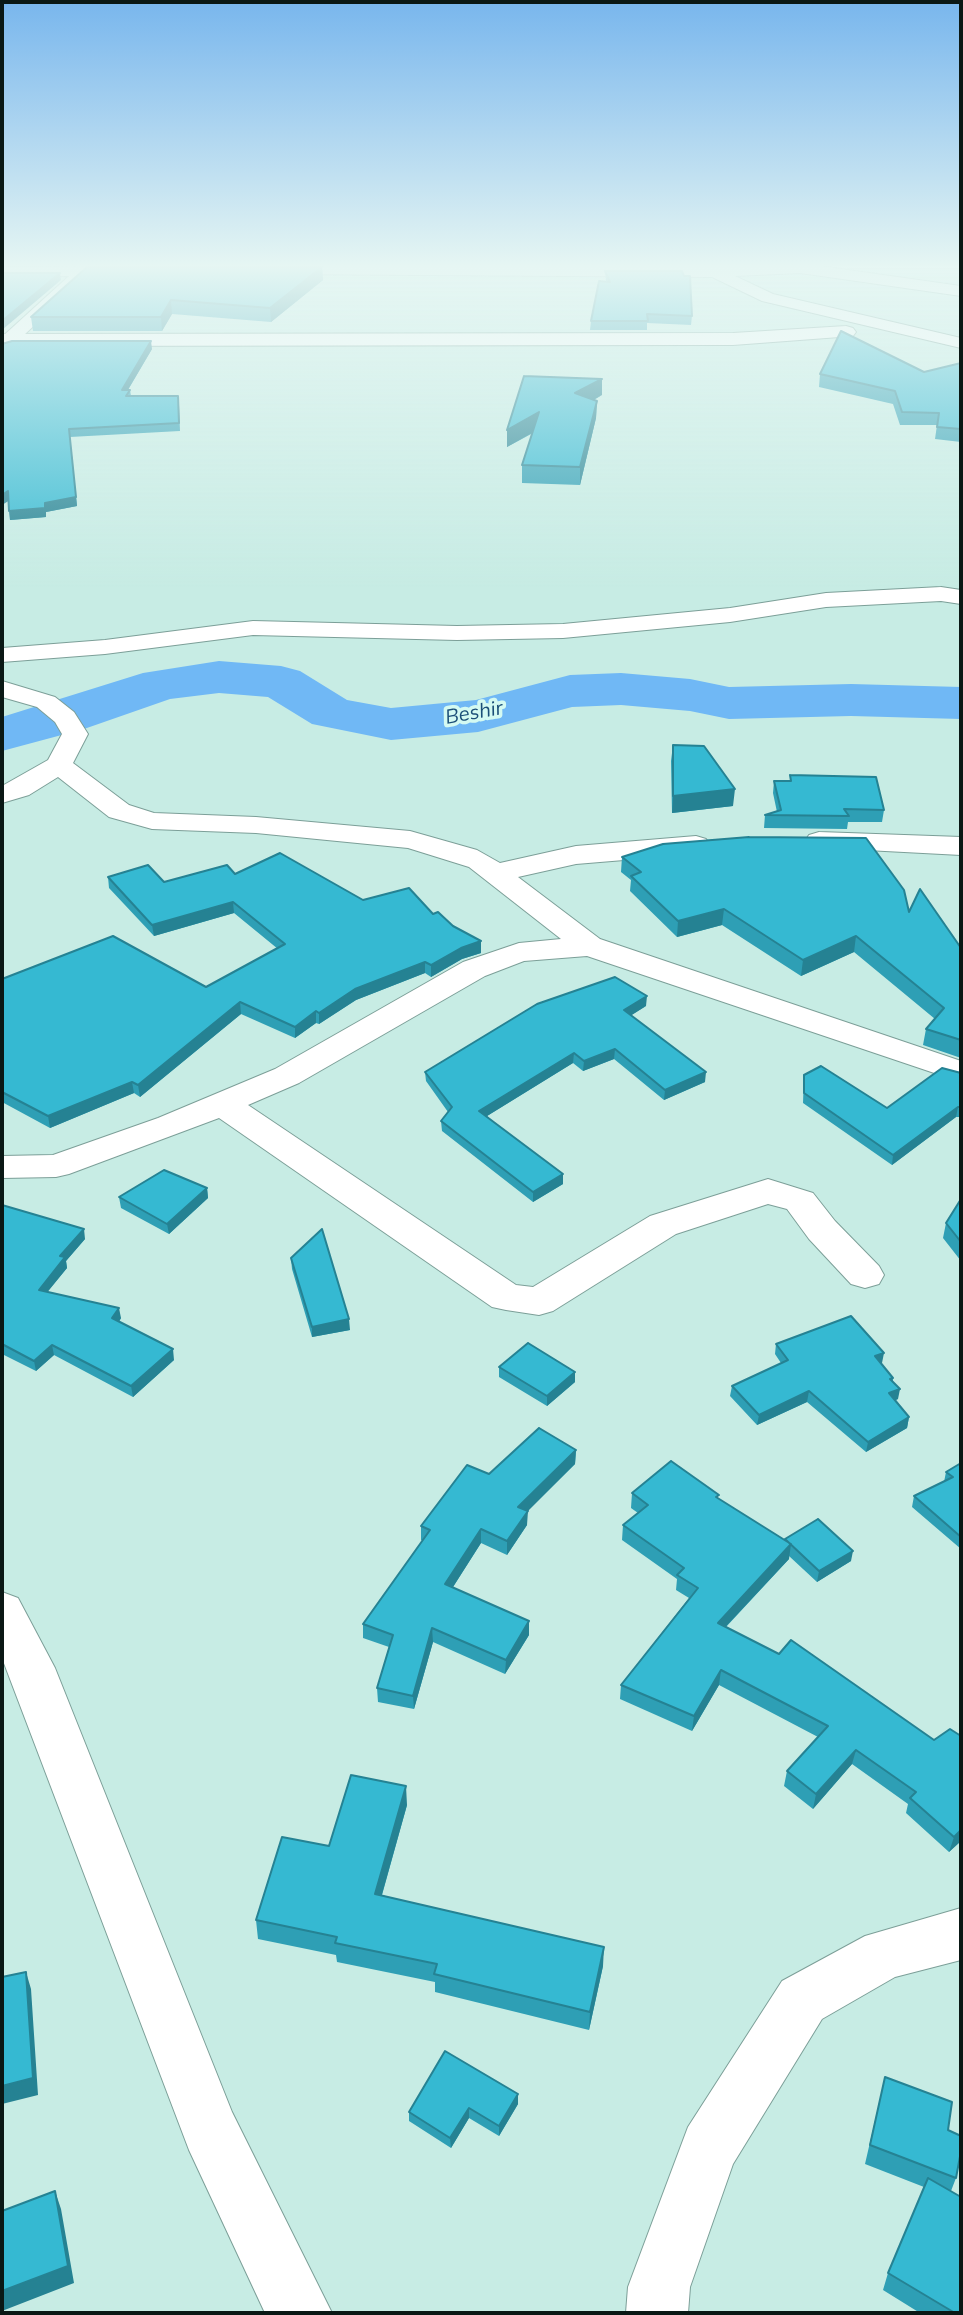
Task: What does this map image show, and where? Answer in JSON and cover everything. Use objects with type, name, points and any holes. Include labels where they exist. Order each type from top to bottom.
[{"type":"street","points":[[2,655],[105,647],[253,628],[457,633],[563,631],[730,615],[826,600],[941,594],[961,597]]},
{"type":"street","points":[[2,689],[46,702],[65,717],[75,734],[59,765],[19,789],[2,795]]},
{"type":"street","points":[[59,765],[119,811],[152,821],[256,825],[410,840],[467,856],[589,946],[961,1072]]},
{"type":"street","points":[[794,840],[903,841],[961,846]]},
{"type":"street","points":[[494,873],[576,855],[716,843]]},
{"type":"street","points":[[2,1167],[56,1166],[170,1126],[287,1076],[474,969],[519,952],[589,946]]},
{"type":"street","points":[[222,1104],[506,1297],[539,1301],[663,1225],[768,1191],[800,1201],[822,1230],[865,1275]]},
{"type":"street","points":[[2,1611],[31,1668],[210,2129],[292,2301],[301,2313]]},
{"type":"street","points":[[657,2313],[659,2287],[709,2148],[802,2000],[884,1954],[961,1934]]},
{"type":"building","points":[[2,374],[131,374],[122,390],[130,390],[126,396],[178,396],[179,423],[69,429],[76,497],[45,503],[45,508],[9,511],[8,491],[2,495]]},
{"type":"building","points":[[820,374],[961,374],[961,429],[937,427],[939,413],[902,412],[895,391]]},
{"type":"building","points":[[524,376],[602,379],[575,393],[597,401],[580,467],[522,465],[539,412],[507,430]]},
{"type":"building","points":[[673,745],[704,746],[735,789],[673,796]]},
{"type":"building","points":[[790,775],[876,777],[884,810],[844,809],[849,816],[765,815],[781,810],[774,781],[791,781]]},
{"type":"building","points":[[749,837],[866,838],[904,890],[909,912],[920,889],[961,948],[961,1040],[926,1029],[944,1008],[856,936],[803,960],[724,909],[678,921],[631,876],[641,872],[622,857],[663,844]]},
{"type":"building","points":[[280,853],[363,900],[409,888],[433,914],[438,912],[453,926],[481,941],[431,965],[425,962],[355,989],[295,1027],[240,1002],[138,1085],[132,1082],[48,1116],[2,1092],[2,979],[113,936],[206,987],[285,944],[233,902],[152,925],[108,877],[148,865],[164,882],[227,865],[235,874]]},
{"type":"building","points":[[615,977],[647,996],[624,1010],[706,1072],[665,1090],[615,1049],[584,1061],[574,1053],[479,1111],[563,1174],[533,1192],[441,1121],[452,1107],[425,1072],[537,1004]]},
{"type":"building","points":[[821,1066],[887,1108],[942,1068],[961,1073],[961,1107],[893,1155],[804,1093],[804,1075]]},
{"type":"building","points":[[164,1170],[207,1188],[167,1224],[119,1197]]},
{"type":"building","points":[[961,1199],[961,1242],[946,1223]]},
{"type":"building","points":[[2,1205],[84,1229],[60,1256],[65,1257],[39,1290],[119,1308],[112,1318],[173,1349],[131,1386],[52,1345],[34,1361],[2,1344]]},
{"type":"building","points":[[322,1229],[349,1319],[312,1327],[291,1258]]},
{"type":"building","points":[[851,1316],[884,1353],[875,1356],[900,1389],[889,1393],[909,1417],[868,1442],[809,1391],[759,1415],[732,1386],[788,1360],[776,1344]]},
{"type":"building","points":[[528,1343],[575,1372],[547,1396],[499,1367]]},
{"type":"building","points":[[539,1428],[576,1450],[518,1507],[528,1511],[507,1541],[481,1529],[445,1584],[529,1621],[506,1660],[432,1628],[413,1696],[377,1688],[393,1635],[363,1624],[430,1530],[421,1526],[467,1465],[489,1474]]},
{"type":"building","points":[[671,1461],[719,1495],[716,1497],[791,1544],[718,1623],[779,1654],[791,1640],[934,1740],[950,1729],[961,1736],[961,1830],[954,1837],[910,1798],[916,1792],[856,1750],[816,1794],[787,1771],[828,1726],[721,1670],[694,1716],[621,1685],[698,1588],[677,1575],[684,1568],[623,1525],[648,1505],[632,1493]]},
{"type":"building","points":[[961,1463],[961,1537],[914,1496],[953,1477],[946,1472]]},
{"type":"building","points":[[818,1519],[853,1551],[819,1571],[785,1539]]},
{"type":"building","points":[[351,1775],[406,1786],[375,1894],[604,1947],[590,2012],[434,1974],[437,1964],[335,1943],[337,1937],[256,1920],[282,1837],[329,1846]]},
{"type":"building","points":[[26,1972],[33,2078],[2,2086],[2,1977]]},
{"type":"building","points":[[445,2051],[518,2094],[499,2126],[469,2108],[450,2138],[409,2112]]},
{"type":"building","points":[[885,2077],[952,2102],[948,2130],[961,2136],[956,2178],[870,2145]]},
{"type":"building","points":[[928,2178],[961,2197],[961,2313],[955,2313],[888,2273]]},
{"type":"building","points":[[55,2191],[68,2266],[2,2291],[2,2211]]},
{"type":"waterway","name":"Beshir","points":[[2,734],[65,717],[162,684],[219,677],[281,682],[331,713],[391,724],[478,716],[570,691],[621,689],[690,695],[729,703],[851,700],[961,703]]}]
